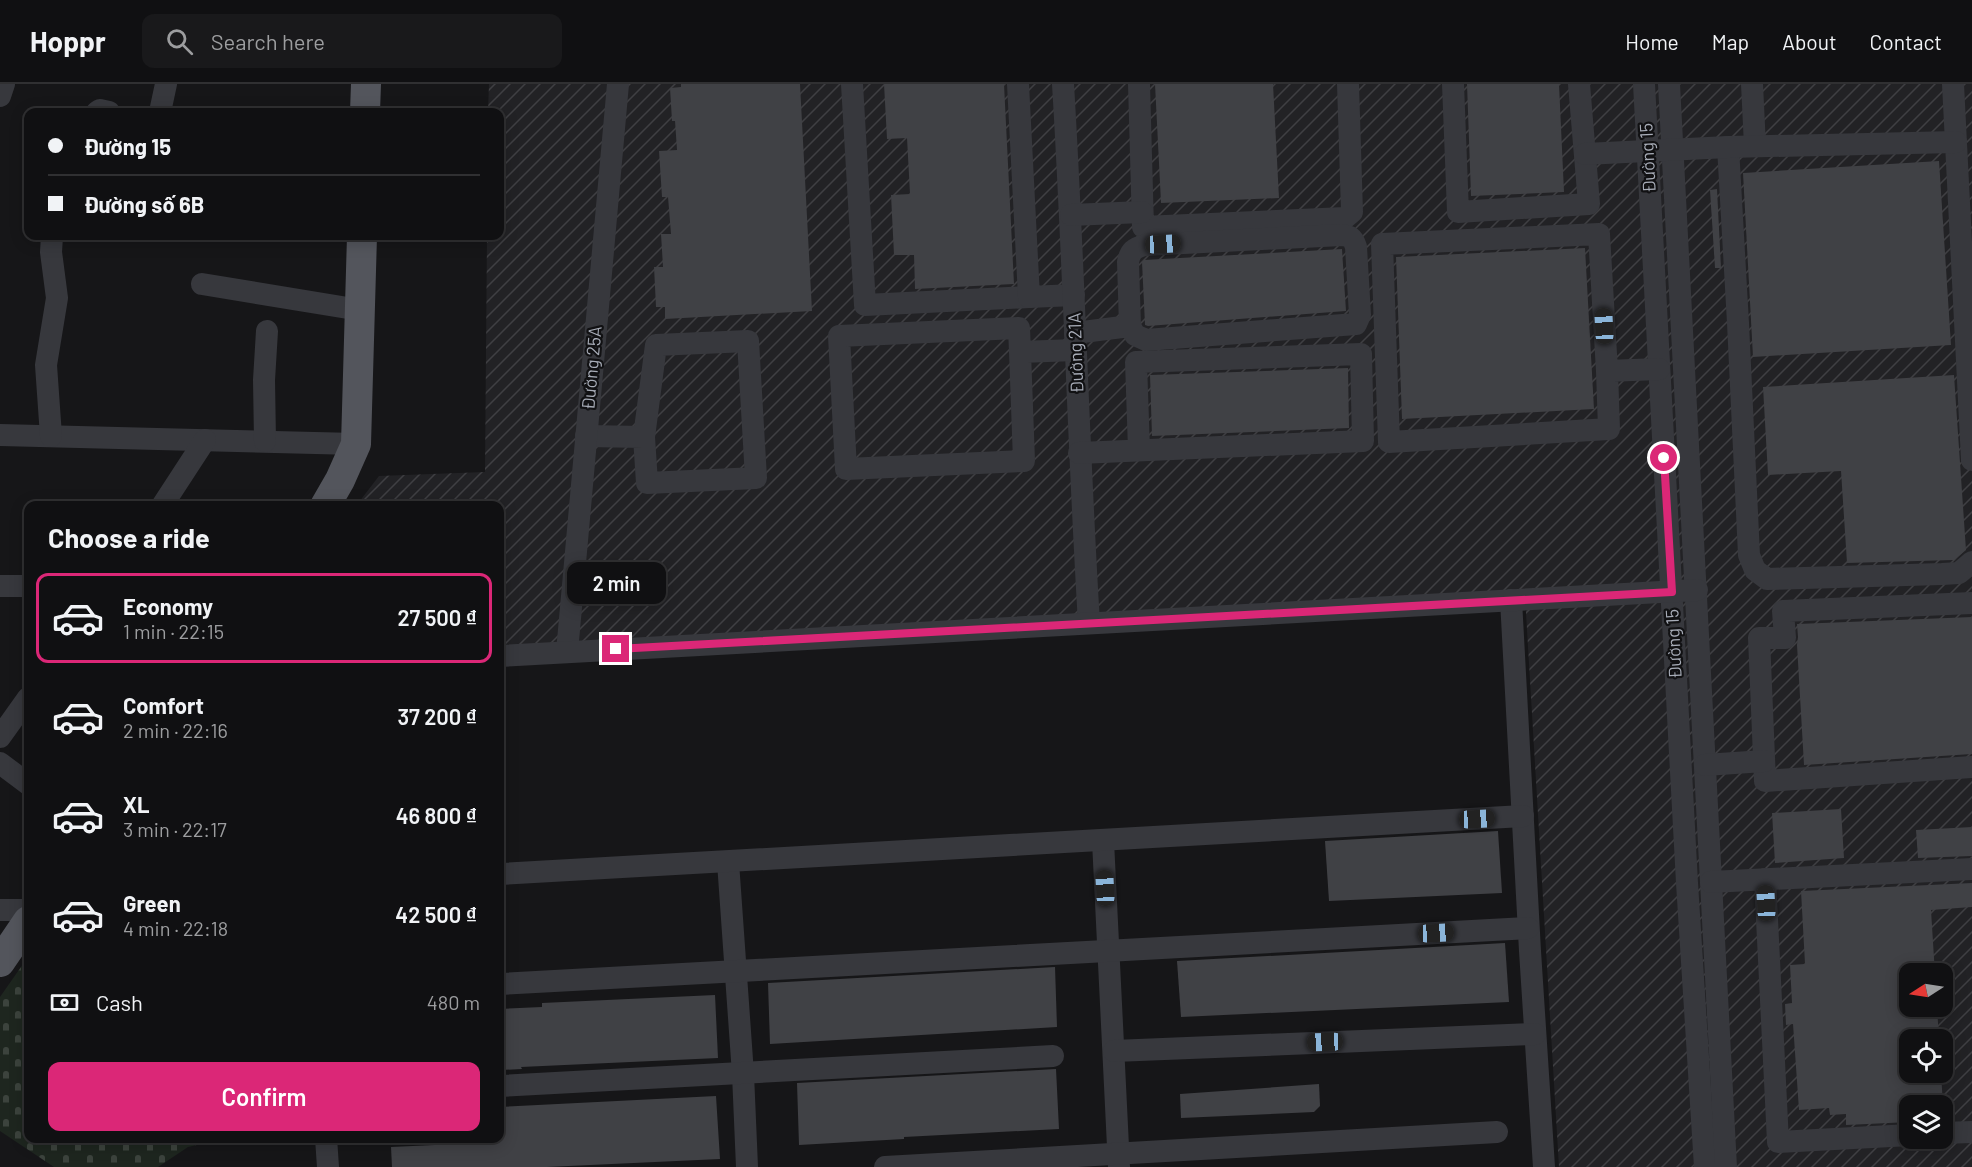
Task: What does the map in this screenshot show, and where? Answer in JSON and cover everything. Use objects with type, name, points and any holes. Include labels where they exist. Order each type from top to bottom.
[{"type":"main road","points":[[366,84],[366,108]]},
{"type":"main road","points":[[328,501],[356,444],[362,240]]},
{"type":"main road","points":[[0,962],[24,927]]},
{"type":"street","points":[[0,96],[4,84]]},
{"type":"street","points":[[161,108],[166,84]]},
{"type":"street","name":"Đường 25A","points":[[567,652],[618,84]]},
{"type":"street","points":[[852,84],[865,305],[1074,295]]},
{"type":"street","points":[[1018,84],[1029,297]]},
{"type":"street","name":"Đường 21A","points":[[1064,84],[1079,453],[1089,623]]},
{"type":"street","points":[[1139,84],[1143,227],[1345,218],[1352,212],[1348,84]]},
{"type":"street","points":[[1453,84],[1458,212],[1589,204],[1579,84]]},
{"type":"street","name":"Đường 15","points":[[1644,84],[1705,1167]]},
{"type":"street","name":"Đường 15","points":[[1669,84],[1726,1167]]},
{"type":"street","points":[[1752,84],[1755,146]]},
{"type":"street","points":[[1953,84],[1972,460]]},
{"type":"street","points":[[1585,154],[1755,146],[1956,142]]},
{"type":"street","points":[[1728,147],[1749,555],[1755,570],[1767,579],[1942,574],[1959,573],[1972,562]]},
{"type":"street","points":[[1071,215],[1142,212]]},
{"type":"street","points":[[1599,234],[1607,371],[1609,429],[1389,442],[1382,244],[1599,234]]},
{"type":"street","points":[[1341,235],[1354,239],[1360,315],[1356,324],[1146,340],[1135,335],[1131,326],[1128,262],[1130,253],[1136,248],[1145,245],[1341,235]]},
{"type":"street","points":[[51,436],[46,365],[57,298],[51,252],[52,240]]},
{"type":"street","points":[[202,284],[360,310]]},
{"type":"street","points":[[1020,352],[1076,342],[1131,326]]},
{"type":"street","points":[[1018,328],[1020,352],[1024,461],[846,469],[839,336],[1018,328]]},
{"type":"street","points":[[265,441],[264,380],[267,331]]},
{"type":"street","points":[[748,341],[756,478],[647,483],[644,437],[656,345],[748,341]]},
{"type":"street","points":[[1079,453],[1363,441],[1361,354],[1136,362],[1139,450]]},
{"type":"street","points":[[1607,371],[1659,369]]},
{"type":"street","points":[[0,435],[356,444]]},
{"type":"street","points":[[586,436],[644,437]]},
{"type":"street","points":[[165,501],[205,440]]},
{"type":"street","points":[[0,586],[24,586]]},
{"type":"street","points":[[504,656],[1697,590]]},
{"type":"street","points":[[1511,600],[1528,928],[1544,1167]]},
{"type":"street","points":[[1972,603],[1783,611],[1785,638],[1759,638],[1765,781],[1972,767]]},
{"type":"street","points":[[0,737],[24,704]]},
{"type":"street","points":[[1706,765],[1764,761]]},
{"type":"street","points":[[0,763],[24,781]]},
{"type":"street","points":[[504,874],[1523,816]]},
{"type":"street","points":[[1103,841],[1119,1161]]},
{"type":"street","points":[[728,862],[747,1167]]},
{"type":"street","points":[[1711,882],[1972,869]]},
{"type":"street","points":[[1765,879],[1778,1142],[1899,1136]]},
{"type":"street","points":[[0,910],[24,910]]},
{"type":"street","points":[[504,984],[1528,928]]},
{"type":"street","points":[[1114,1051],[1535,1034]]},
{"type":"street","points":[[504,1086],[1053,1056]]},
{"type":"street","points":[[885,1167],[1119,1161],[1497,1132]]},
{"type":"street","points":[[1953,1133],[1972,1132]]},
{"type":"street","points":[[326,1143],[328,1167]]},
{"type":"shaded area","points":[[489,84],[1972,84],[1972,1167],[1559,1167],[1525,596],[504,651],[504,501],[360,501],[379,476],[485,472],[487,240],[504,240],[504,108],[488,108]]},
{"type":"green space","points":[[24,963],[24,1143],[205,1143],[188,1147],[158,1167],[54,1167],[0,1131],[0,997]]},
{"type":"building","points":[[681,84],[800,84],[812,311],[665,319],[665,307],[656,307],[654,267],[663,267],[661,234],[671,234],[668,197],[662,197],[659,151],[677,150],[670,88],[681,87]]},
{"type":"building","points":[[884,84],[1004,84],[1014,284],[915,289],[914,255],[894,255],[891,195],[910,194],[907,138],[887,139]]},
{"type":"building","points":[[1155,84],[1273,84],[1279,198],[1161,203]]},
{"type":"building","points":[[1467,84],[1559,84],[1564,192],[1471,196]]},
{"type":"building","points":[[1939,161],[1951,345],[1753,357],[1743,173]]},
{"type":"building","points":[[1717,189],[1721,268],[1715,268],[1710,190]]},
{"type":"building","points":[[1585,248],[1594,409],[1402,419],[1396,257]]},
{"type":"building","points":[[1342,249],[1346,311],[1145,325],[1142,262],[1144,260]]},
{"type":"building","points":[[1348,368],[1349,428],[1152,436],[1150,375]]},
{"type":"building","points":[[1954,375],[1966,550],[1954,560],[1847,563],[1841,471],[1768,475],[1763,387]]},
{"type":"building","points":[[1972,617],[1972,754],[1804,765],[1797,624]]},
{"type":"building","points":[[1841,809],[1844,858],[1775,863],[1772,813]]},
{"type":"building","points":[[1972,827],[1972,856],[1918,858],[1916,830]]},
{"type":"building","points":[[1498,831],[1502,893],[1329,901],[1325,841]]},
{"type":"building","points":[[1972,883],[1972,907],[1931,910],[1934,963],[1899,963],[1899,1017],[1938,1017],[1938,1029],[1899,1029],[1899,1083],[1942,1083],[1942,1095],[1899,1095],[1899,1123],[1846,1125],[1846,1114],[1830,1115],[1829,1108],[1799,1110],[1793,1024],[1786,1025],[1785,1004],[1792,1003],[1790,965],[1805,964],[1801,891]]},
{"type":"building","points":[[1505,943],[1509,1002],[1181,1017],[1177,961]]},
{"type":"building","points":[[1055,967],[1057,1027],[770,1044],[768,983]]},
{"type":"building","points":[[715,995],[718,1058],[521,1067],[522,1069],[504,1070],[504,1009],[542,1007],[542,1003]]},
{"type":"building","points":[[1056,1069],[1059,1129],[799,1145],[797,1083]]},
{"type":"building","points":[[1319,1084],[1320,1106],[1314,1112],[1181,1118],[1180,1094]]},
{"type":"building","points":[[716,1096],[720,1159],[547,1167],[392,1167],[391,1147],[504,1143],[504,1107]]},
{"type":"route","points":[[616,649],[1672,592],[1664,458]]}]
